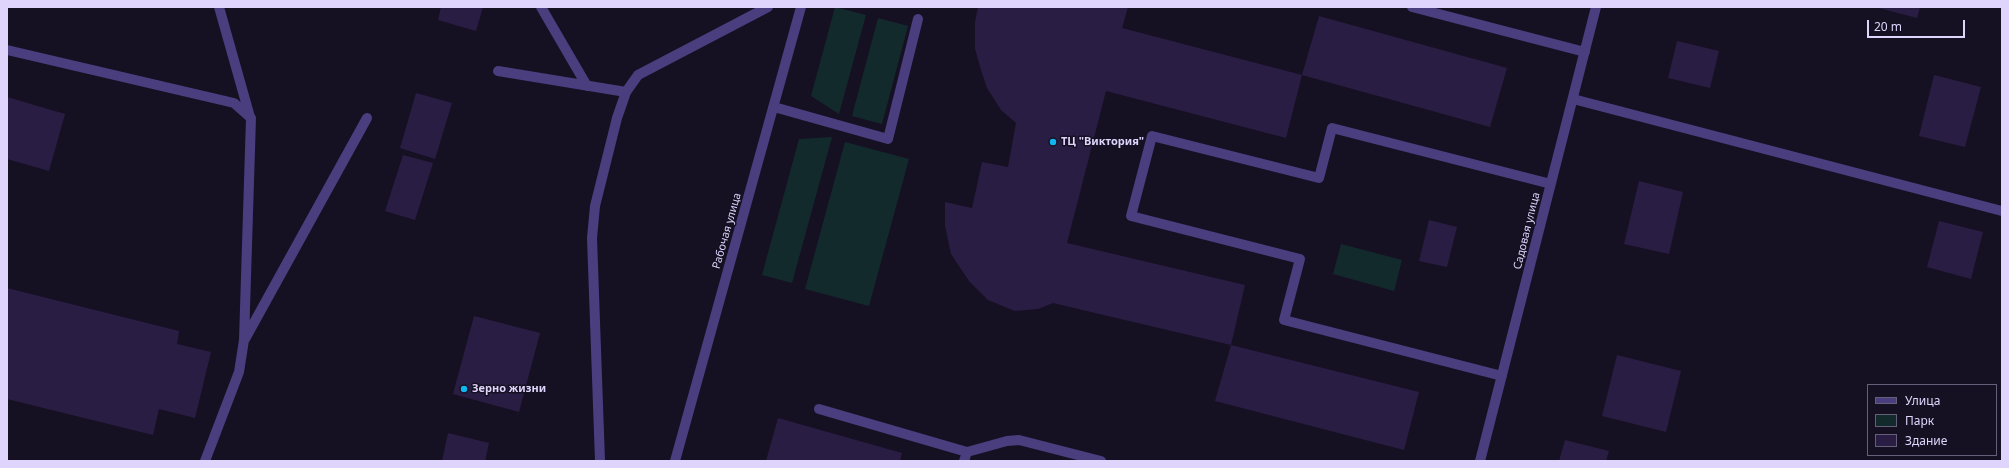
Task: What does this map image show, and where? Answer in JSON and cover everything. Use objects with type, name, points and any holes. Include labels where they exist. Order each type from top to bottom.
[{"type":"street","points":[[205,461],[239,372],[244,340],[250,118],[218,7]]},
{"type":"street","points":[[541,7],[587,86]]},
{"type":"street","points":[[600,461],[592,238],[595,206],[617,118],[626,92],[638,75],[768,7]]},
{"type":"street","name":"Рабочая улица","points":[[675,461],[802,7]]},
{"type":"street","points":[[1412,7],[1585,52]]},
{"type":"street","name":"Садовая улица","points":[[1480,461],[1596,7]]},
{"type":"street","points":[[774,107],[888,139],[918,19]]},
{"type":"street","points":[[7,50],[234,103],[250,118]]},
{"type":"street","points":[[498,71],[626,92]]},
{"type":"street","points":[[1573,99],[2002,211]]},
{"type":"street","points":[[244,340],[366,118]]},
{"type":"street","points":[[1502,376],[1284,320],[1300,258],[1131,216],[1133,208],[1152,136],[1319,178],[1332,128],[1551,184]]},
{"type":"street","points":[[820,409],[966,456],[1007,441],[1019,440],[1101,461]]},
{"type":"green space","points":[[835,7],[866,15],[839,114],[811,96]]},
{"type":"green space","points":[[878,18],[908,26],[882,124],[852,116]]},
{"type":"green space","points":[[832,137],[792,283],[762,275],[799,139]]},
{"type":"green space","points":[[845,142],[909,159],[869,306],[805,289]]},
{"type":"green space","points":[[1341,244],[1402,260],[1394,291],[1333,274]]},
{"type":"building","points":[[441,7],[483,7],[476,31],[438,20]]},
{"type":"building","points":[[978,7],[1128,7],[1122,28],[1302,75],[1286,138],[1106,91],[1067,243],[1245,285],[1231,345],[1053,303],[1038,309],[1015,311],[988,300],[969,281],[951,254],[945,226],[945,202],[972,208],[982,162],[1008,167],[1016,123],[1001,110],[987,88],[981,70],[975,49],[975,22]]},
{"type":"building","points":[[1875,7],[1920,7],[1917,18]]},
{"type":"building","points":[[1319,16],[1507,68],[1490,127],[1302,75]]},
{"type":"building","points":[[1677,41],[1719,51],[1710,88],[1668,78]]},
{"type":"building","points":[[1934,75],[1981,87],[1965,147],[1919,136]]},
{"type":"building","points":[[416,93],[452,103],[435,159],[400,148]]},
{"type":"building","points":[[7,97],[65,114],[49,171],[7,159]]},
{"type":"building","points":[[403,155],[433,163],[415,220],[385,211]]},
{"type":"building","points":[[1639,181],[1683,192],[1669,254],[1624,244]]},
{"type":"building","points":[[1429,220],[1457,227],[1447,267],[1419,261]]},
{"type":"building","points":[[1939,221],[1983,232],[1971,279],[1927,267]]},
{"type":"building","points":[[7,288],[179,331],[177,344],[211,352],[195,418],[159,409],[153,435],[7,399]]},
{"type":"building","points":[[474,316],[540,333],[519,412],[453,394]]},
{"type":"building","points":[[1231,345],[1419,392],[1404,450],[1215,401]]},
{"type":"building","points":[[1617,355],[1681,371],[1666,432],[1602,416]]},
{"type":"building","points":[[778,418],[902,453],[900,461],[766,461]]},
{"type":"building","points":[[448,433],[489,443],[485,461],[442,461]]},
{"type":"building","points":[[1565,440],[1609,451],[1606,461],[1559,461]]},
{"type":"place","name":"ТЦ \"Виктория\"","points":[[1053,142]]},
{"type":"place","name":"Зерно жизни","points":[[464,389]]}]
